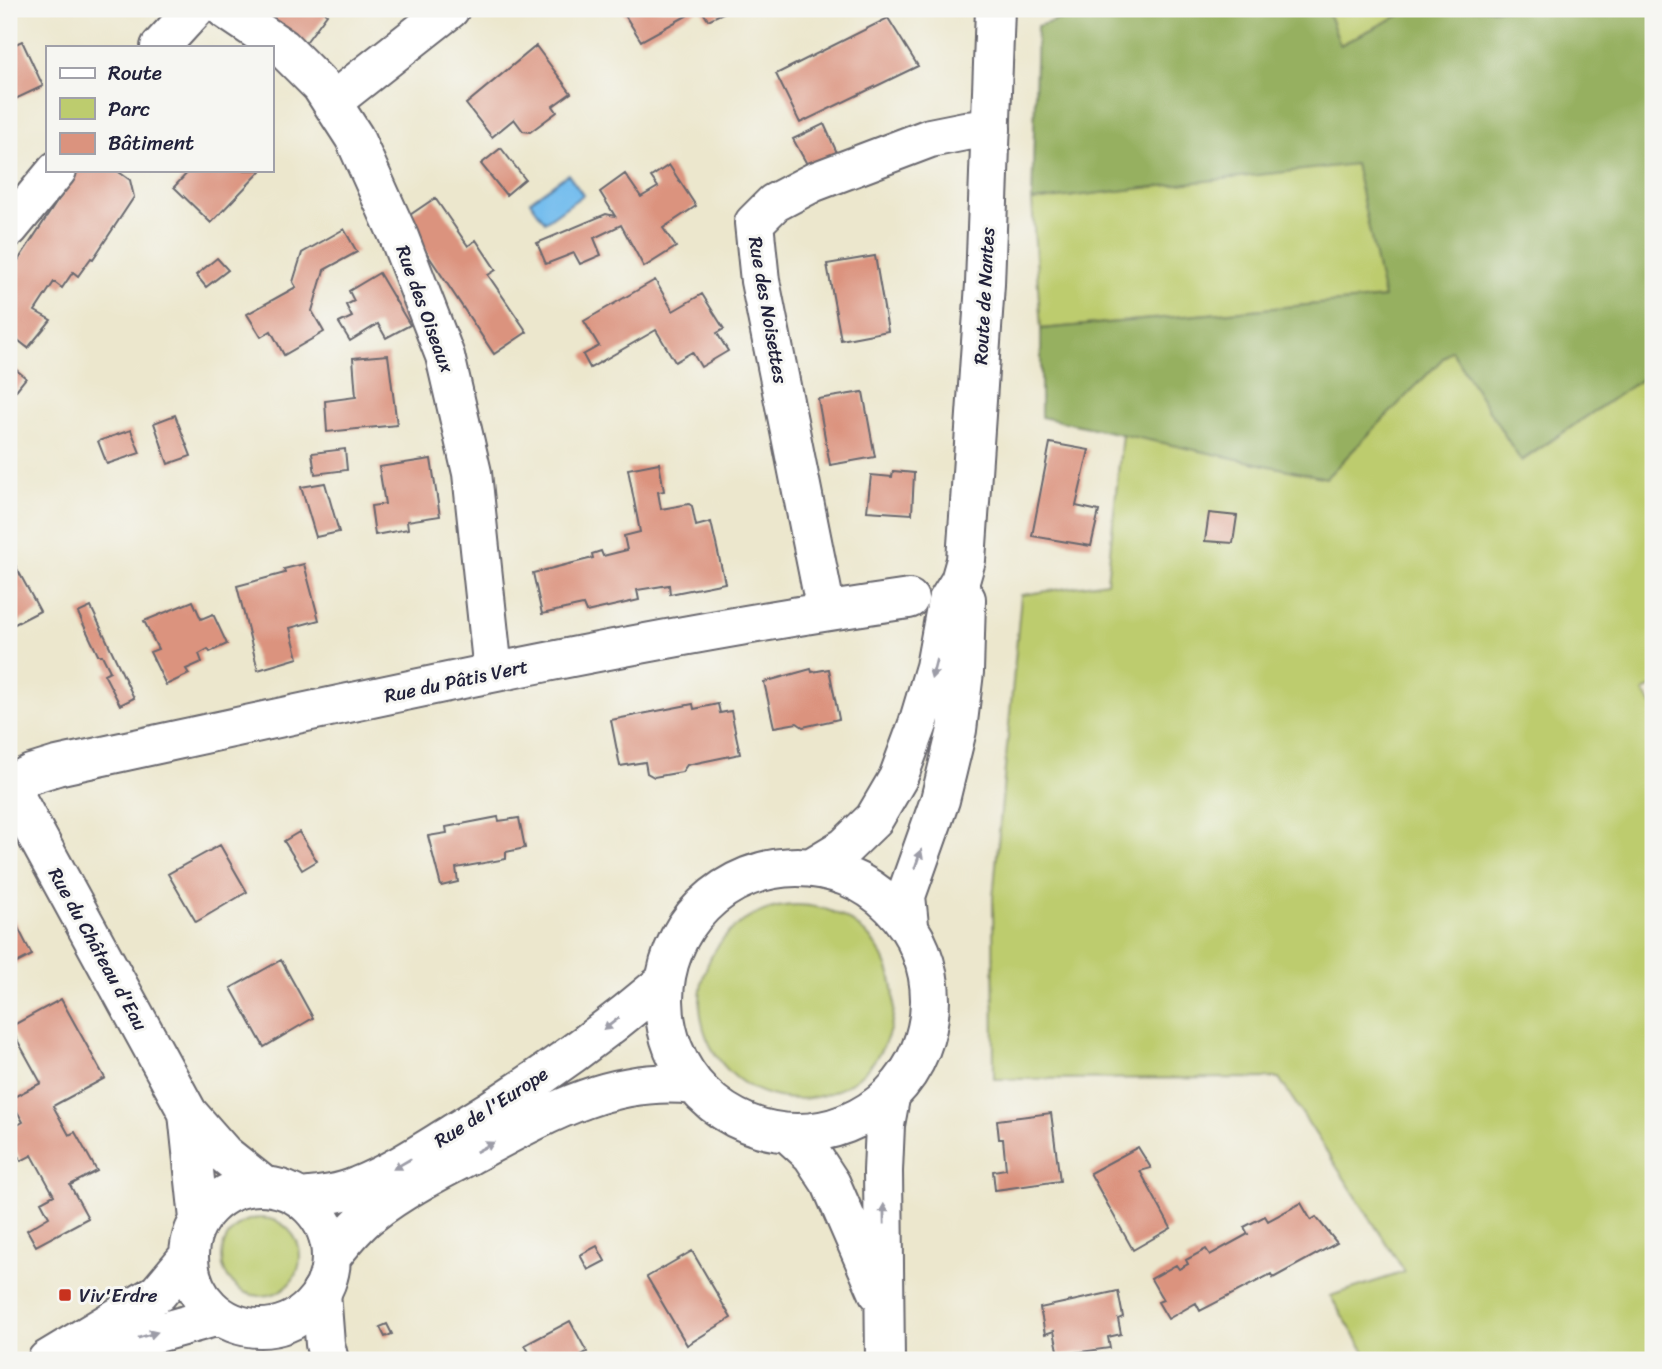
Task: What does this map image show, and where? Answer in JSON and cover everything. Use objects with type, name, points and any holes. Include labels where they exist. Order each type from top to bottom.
[{"type":"street","points":[[161,46],[195,9]]},
{"type":"street","name":"Rue des Oiseaux","points":[[225,9],[283,48],[321,86],[354,137],[400,237],[445,356],[472,473],[493,672]]},
{"type":"street","points":[[332,102],[450,9]]},
{"type":"street","name":"Route de Nantes","points":[[812,867],[845,847],[874,819],[898,778],[935,667],[947,602],[960,581],[967,560],[985,284],[995,9]]},
{"type":"street","name":"Rue des Noisettes","points":[[826,611],[761,281],[754,223],[774,203],[814,182],[930,138],[991,129]]},
{"type":"street","points":[[9,228],[55,172]]},
{"type":"street","name":"Route de Nantes","points":[[909,925],[905,896],[940,800],[957,730],[964,672],[967,603],[960,581]]},
{"type":"street","name":"Rue du Pâtis Vert","points":[[9,785],[30,774],[57,766],[493,672],[909,598]]},
{"type":"street","name":"Rue du Château d'Eau","points":[[9,785],[188,1113],[223,1154],[264,1186]]},
{"type":"street","points":[[812,867],[850,877],[861,883],[883,897],[909,925],[925,958],[932,996],[928,1033],[914,1068],[890,1098],[860,1119],[825,1131],[789,1134],[752,1127],[720,1110],[693,1085],[674,1054],[664,1018],[664,981],[674,948],[691,919],[716,894],[745,877],[778,868],[812,867]]},
{"type":"street","name":"Rue de l'Europe","points":[[300,1198],[356,1188],[438,1143],[561,1062],[609,1027],[664,981]]},
{"type":"street","name":"Rue de l'Europe","points":[[326,1275],[370,1214],[451,1165],[576,1101],[634,1085],[693,1085]]},
{"type":"street","points":[[885,1360],[883,1171],[885,1125],[890,1098]]},
{"type":"street","name":"Rue du Château d'Eau","points":[[188,1113],[199,1220]]},
{"type":"street","points":[[789,1134],[812,1154],[831,1185],[884,1306]]},
{"type":"street","points":[[326,1275],[311,1306],[298,1317],[266,1328],[234,1324],[206,1305],[197,1291],[190,1274],[188,1257],[191,1235],[211,1205],[227,1194],[245,1187],[264,1186],[283,1190],[300,1198],[323,1224],[329,1240],[325,1345],[329,1360]]},
{"type":"street","points":[[47,1360],[158,1293],[188,1257]]},
{"type":"street","points":[[58,1360],[219,1316]]},
{"type":"green space","points":[[1093,9],[1327,9],[1340,45],[1412,9],[1653,9],[1653,371],[1521,461],[1451,350],[1326,478],[1041,417],[1041,329],[1384,298],[1355,164],[1032,201],[1037,26]]},
{"type":"green space","points":[[1327,9],[1412,9],[1340,45]]},
{"type":"green space","points":[[1355,163],[1385,298],[1041,329],[1032,201]]},
{"type":"green space","points":[[1451,350],[1522,461],[1653,371],[1653,686],[1643,692],[1653,705],[1653,1360],[1370,1360],[1330,1296],[1405,1272],[1279,1078],[994,1079],[993,898],[1021,595],[1107,582],[1122,434],[1326,478]]},
{"type":"green space","points":[[797,905],[834,912],[866,933],[887,965],[894,1002],[887,1039],[866,1071],[834,1092],[797,1099],[760,1092],[728,1071],[707,1039],[700,1002],[707,965],[728,933],[760,912]]},
{"type":"green space","points":[[253,1218],[269,1218],[283,1224],[294,1235],[300,1249],[300,1265],[294,1279],[283,1290],[269,1296],[253,1296],[239,1290],[228,1279],[222,1265],[222,1249],[228,1235],[239,1224]]},
{"type":"water","points":[[568,174],[583,195],[545,222],[530,201]]},
{"type":"building","points":[[252,9],[320,9],[327,14],[304,45]]},
{"type":"building","points":[[621,9],[699,9],[641,41]]},
{"type":"building","points":[[701,9],[723,9],[725,12],[708,20]]},
{"type":"building","points":[[888,18],[918,66],[800,123],[776,74]]},
{"type":"building","points":[[22,41],[43,86],[9,102],[9,47]]},
{"type":"building","points":[[536,46],[571,93],[553,106],[557,112],[530,132],[523,131],[514,119],[492,137],[466,104]]},
{"type":"building","points":[[824,124],[838,155],[808,166],[793,139]]},
{"type":"building","points":[[501,148],[525,179],[506,195],[481,164]]},
{"type":"building","points":[[669,165],[696,206],[663,228],[676,247],[644,267],[621,225],[594,238],[601,255],[580,264],[574,253],[546,264],[537,243],[606,214],[615,216],[600,192],[625,174],[641,197],[658,187],[651,177]]},
{"type":"building","points":[[77,172],[119,172],[130,180],[134,197],[93,259],[91,258],[78,276],[73,272],[62,288],[54,282],[35,311],[51,320],[28,348],[9,333],[9,274]]},
{"type":"building","points":[[188,172],[260,172],[211,223],[174,187]]},
{"type":"building","points":[[435,198],[468,246],[476,240],[496,270],[488,275],[527,332],[494,354],[404,219]]},
{"type":"building","points":[[344,229],[357,252],[324,270],[312,311],[324,332],[284,355],[271,331],[261,337],[247,314],[296,287],[293,282],[302,253]]},
{"type":"building","points":[[875,256],[888,331],[841,340],[827,264]]},
{"type":"building","points":[[217,258],[228,270],[206,287],[196,275]]},
{"type":"building","points":[[379,273],[410,325],[386,338],[378,324],[350,341],[339,323],[352,317],[346,305],[354,301],[349,291]]},
{"type":"building","points":[[655,280],[673,311],[702,294],[724,329],[717,333],[728,351],[701,367],[692,352],[675,362],[656,330],[590,368],[583,355],[599,346],[584,321]]},
{"type":"building","points":[[388,355],[397,425],[327,432],[325,401],[356,397],[353,358]]},
{"type":"building","points":[[9,364],[26,378],[13,394],[9,391]]},
{"type":"building","points":[[863,392],[875,457],[830,465],[818,399]]},
{"type":"building","points":[[175,415],[191,456],[168,464],[154,423]]},
{"type":"building","points":[[131,430],[140,453],[107,464],[98,441]]},
{"type":"building","points":[[1050,443],[1089,450],[1076,506],[1099,511],[1091,546],[1032,536]]},
{"type":"building","points":[[345,449],[347,470],[315,474],[312,453]]},
{"type":"building","points":[[431,459],[440,516],[407,521],[408,529],[375,535],[371,506],[385,504],[379,467]]},
{"type":"building","points":[[659,463],[664,491],[658,492],[661,509],[689,504],[692,506],[696,526],[711,522],[725,583],[670,594],[669,585],[637,590],[639,600],[586,612],[583,605],[542,614],[533,573],[593,558],[592,554],[601,551],[603,556],[627,550],[624,536],[640,532],[628,469]]},
{"type":"building","points":[[893,471],[914,473],[912,514],[867,511],[871,475],[892,477]]},
{"type":"building","points":[[325,483],[339,532],[316,537],[301,487]]},
{"type":"building","points":[[1209,513],[1237,516],[1233,543],[1205,541]]},
{"type":"building","points":[[9,554],[40,611],[9,627]]},
{"type":"building","points":[[304,564],[319,620],[290,628],[298,658],[258,670],[237,586],[285,573],[284,569]]},
{"type":"building","points":[[193,601],[201,619],[213,614],[227,644],[199,654],[202,662],[186,669],[189,674],[166,685],[150,652],[158,649],[144,621]]},
{"type":"building","points":[[91,607],[134,698],[120,705],[104,674],[110,671],[102,655],[98,655],[78,613]]},
{"type":"building","points":[[811,669],[812,672],[829,669],[839,719],[803,727],[797,723],[774,727],[764,682]]},
{"type":"building","points":[[693,704],[694,709],[718,704],[720,713],[731,711],[740,754],[687,765],[682,772],[654,777],[647,773],[645,762],[620,766],[611,720]]},
{"type":"building","points":[[498,817],[499,821],[519,818],[525,848],[506,852],[506,859],[456,868],[458,882],[441,886],[428,836],[447,833],[446,827]]},
{"type":"building","points":[[299,832],[317,861],[302,870],[284,841]]},
{"type":"building","points":[[220,845],[247,892],[196,922],[168,874]]},
{"type":"building","points":[[11,914],[32,955],[9,967],[9,915]]},
{"type":"building","points":[[281,960],[313,1018],[264,1047],[231,988]]},
{"type":"building","points":[[61,999],[105,1078],[53,1106],[69,1135],[75,1132],[97,1171],[70,1185],[88,1218],[36,1246],[27,1230],[49,1217],[41,1202],[54,1195],[32,1155],[21,1161],[9,1139],[9,1130],[23,1122],[10,1099],[41,1083],[10,1027]]},
{"type":"building","points":[[1051,1113],[1060,1181],[995,1190],[993,1171],[1006,1169],[1003,1139],[999,1139],[997,1120]]},
{"type":"building","points":[[1138,1147],[1151,1168],[1140,1171],[1171,1228],[1133,1250],[1090,1173]]},
{"type":"building","points":[[1301,1203],[1311,1220],[1316,1217],[1337,1243],[1273,1278],[1271,1274],[1200,1311],[1196,1303],[1168,1319],[1158,1302],[1163,1300],[1151,1279],[1176,1265],[1179,1269],[1188,1264],[1186,1260],[1206,1249],[1210,1255],[1248,1234],[1244,1227],[1265,1216],[1268,1221]]},
{"type":"building","points":[[597,1246],[605,1261],[588,1270],[580,1255]]},
{"type":"building","points":[[692,1251],[731,1318],[687,1345],[647,1277]]},
{"type":"building","points":[[1118,1291],[1123,1317],[1118,1319],[1121,1334],[1108,1337],[1110,1348],[1059,1355],[1054,1331],[1045,1334],[1040,1308]]},
{"type":"building","points":[[570,1321],[587,1352],[576,1358],[577,1360],[533,1360],[525,1345]]},
{"type":"building","points":[[387,1324],[392,1334],[385,1337],[380,1327]]},
{"type":"place","name":"Viv'Erdre","points":[[65,1295]]}]
